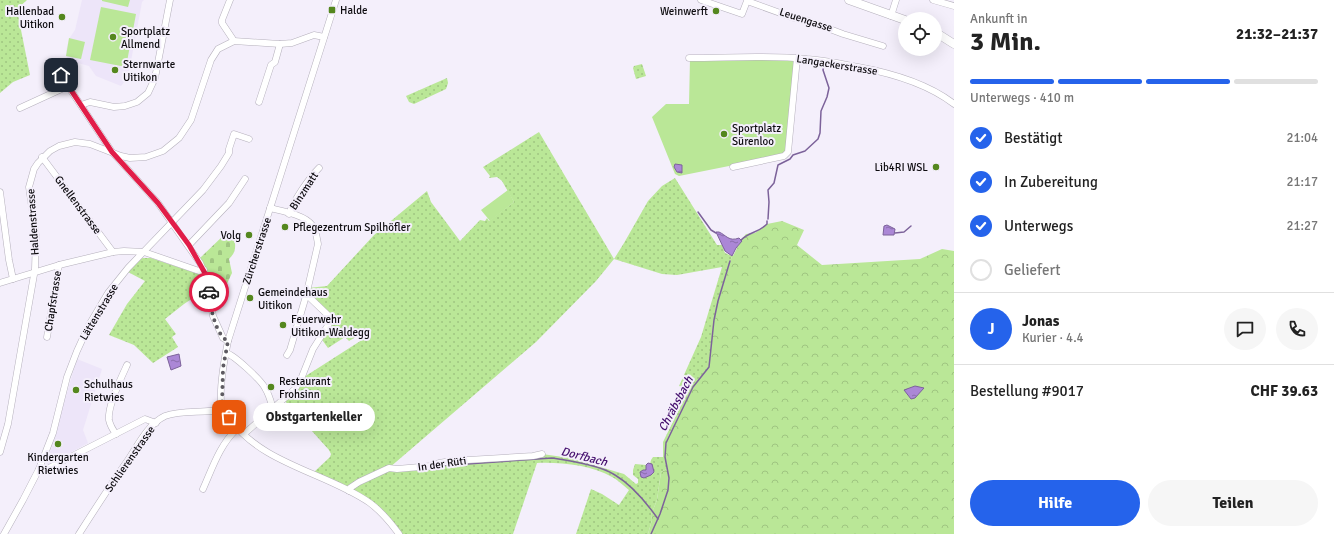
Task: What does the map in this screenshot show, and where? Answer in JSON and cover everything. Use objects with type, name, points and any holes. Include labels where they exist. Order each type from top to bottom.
[{"type":"main road","points":[[849,0],[898,18]]},
{"type":"main road","points":[[942,36],[954,44]]},
{"type":"street","points":[[82,105],[90,102],[114,107],[125,106],[137,102],[148,93],[155,78],[170,0]]},
{"type":"street","points":[[230,0],[222,23],[234,41],[280,44],[292,43],[314,35],[324,36]]},
{"type":"street","name":"Zürcherstrasse","points":[[223,409],[222,377],[228,341],[336,0]]},
{"type":"street","name":"Leuengasse","points":[[701,0],[715,2],[742,14],[747,1],[794,18],[806,20],[843,34],[883,46]]},
{"type":"street","points":[[891,16],[896,0]]},
{"type":"street","points":[[933,0],[954,6]]},
{"type":"street","name":"Haldenstrasse","points":[[0,452],[8,424],[34,273],[36,246],[29,187],[34,169],[42,157],[59,146],[75,142],[90,144],[130,158],[146,157],[163,151],[179,138],[191,120],[211,60],[218,49],[234,41]]},
{"type":"street","points":[[259,102],[271,66],[275,62],[280,44]]},
{"type":"street","name":"Langackerstrasse","points":[[689,58],[797,58],[840,64],[890,74],[930,90],[954,104]]},
{"type":"street","points":[[733,167],[784,156],[788,152],[797,58]]},
{"type":"street","points":[[52,62],[112,152],[158,203],[189,245],[204,270],[208,281],[210,304],[213,316],[223,338],[228,341]]},
{"type":"street","points":[[20,108],[68,86]]},
{"type":"street","name":"Lättenstrasse","points":[[4,534],[39,469],[53,433],[67,377],[77,351],[89,325],[108,293],[128,268],[203,190],[229,153],[234,134],[249,139]]},
{"type":"street","name":"Gnellenstrasse","points":[[42,157],[113,252]]},
{"type":"street","name":"Binzmatt","points":[[289,214],[291,207],[313,174],[319,168]]},
{"type":"street","points":[[189,245],[229,203],[245,179]]},
{"type":"street","points":[[0,192],[13,279]]},
{"type":"street","points":[[270,208],[301,217],[312,225],[318,244],[306,296],[288,355]]},
{"type":"street","name":"Chapfstrasse","points":[[0,283],[59,265],[113,252],[144,252],[199,271],[204,270]]},
{"type":"street","name":"Chapfstrasse","points":[[47,337],[59,265]]},
{"type":"street","points":[[244,434],[295,390],[302,379],[313,350],[332,319],[309,297],[306,296]]},
{"type":"street","points":[[226,353],[233,357],[263,385],[267,390],[273,409]]},
{"type":"street","points":[[116,434],[110,424],[110,410],[118,385],[127,365]]},
{"type":"street","points":[[223,409],[237,429],[264,450],[349,491],[371,504],[390,522],[399,534]]},
{"type":"street","name":"Schlierenstrasse","points":[[79,534],[141,441],[156,423],[163,417],[176,413],[223,409]]},
{"type":"street","points":[[39,469],[47,469],[146,419],[156,423]]},
{"type":"street","points":[[203,489],[222,448],[232,433],[237,429]]},
{"type":"street","name":"In der Rüti","points":[[349,491],[350,488],[359,482],[389,468],[397,470],[431,466],[452,461],[533,456],[542,454]]},
{"type":"shaded area","points":[[82,0],[144,0],[142,2],[128,77],[121,86],[96,76],[89,66],[67,60],[66,51],[69,39],[75,30]]},
{"type":"shaded area","points":[[77,359],[102,369],[83,430],[88,443],[48,465],[46,463],[55,438]]},
{"type":"green space","points":[[0,0],[27,0],[16,10],[16,12],[18,15],[30,75],[13,82],[0,93]]},
{"type":"green space","points":[[102,0],[130,0],[128,7]]},
{"type":"green space","name":"Sportplatz Allmend","points":[[101,7],[136,14],[126,67],[90,60]]},
{"type":"green space","points":[[69,38],[85,42],[81,59],[66,56]]},
{"type":"green space","name":"Sportplatz Sürenloo","points":[[690,59],[790,59],[794,61],[787,152],[784,155],[679,176],[675,174],[652,117],[666,104],[689,104]]},
{"type":"green space","points":[[642,64],[646,76],[636,79],[633,68],[634,66]]},
{"type":"green space","points":[[447,78],[448,83],[446,89],[414,104],[409,102],[406,96]]},
{"type":"green space","points":[[539,132],[614,259],[648,201],[662,186],[675,178],[717,245],[722,245],[725,253],[732,256],[718,301],[714,321],[709,367],[693,387],[668,437],[665,449],[667,469],[661,472],[657,500],[651,515],[652,520],[648,534],[576,534],[591,489],[619,505],[629,490],[604,473],[575,465],[537,463],[513,534],[399,534],[371,504],[313,473],[330,457],[331,454],[284,400],[301,379],[365,338],[361,334],[349,341],[345,337],[328,348],[320,337],[332,319],[309,297],[308,288],[327,286],[374,235],[427,191],[431,202],[460,241],[480,220],[485,221],[487,218],[489,221],[514,202],[502,181],[497,177],[489,178],[490,176],[483,167]],"holes":[[[614,259],[662,274],[677,275],[722,267],[701,337],[679,386],[689,389],[663,442],[663,457],[653,457],[650,464],[652,464],[641,477],[646,470],[646,465],[635,464],[633,475],[638,479],[638,483],[636,484],[624,474],[570,458],[542,454],[389,468],[536,342],[596,281]]]},
{"type":"green space","points":[[508,190],[514,202],[490,221],[481,210]]},
{"type":"green space","points":[[782,221],[804,230],[797,245],[822,265],[920,259],[942,249],[954,251],[954,534],[648,534],[652,520],[651,515],[657,500],[661,472],[667,469],[665,449],[668,437],[693,387],[709,367],[714,321],[718,301],[732,256],[746,234],[755,233],[767,224]]},
{"type":"green space","points":[[225,234],[234,237],[235,241],[234,252],[229,259],[232,273],[226,286],[222,285],[224,301],[214,303],[212,300],[210,278],[200,258]]},
{"type":"green space","points":[[151,258],[199,274],[202,277],[205,290],[165,319],[176,334],[172,337],[178,347],[153,363],[134,345],[109,335],[127,304],[145,281],[128,272],[140,259]]},
{"type":"water","points":[[675,164],[682,165],[682,173],[677,172],[674,167]]},
{"type":"water","points":[[887,225],[895,229],[894,235],[883,235],[884,226]]},
{"type":"water","points":[[716,232],[719,232],[730,239],[739,238],[742,241],[732,256],[725,251]]},
{"type":"water","points":[[179,354],[181,366],[171,370],[167,357]]},
{"type":"water","points":[[915,386],[924,388],[915,398],[911,399],[904,390]]},
{"type":"water","points":[[648,463],[652,464],[654,472],[644,478],[641,477],[640,472],[646,470],[646,465]]},
{"type":"waterway","points":[[768,219],[768,190],[774,183],[778,165],[790,159],[793,155],[805,151],[818,139],[820,133],[821,111],[829,88],[823,70],[824,65]]},
{"type":"waterway","points":[[698,212],[711,230],[716,233]]},
{"type":"waterway","points":[[741,240],[747,235],[764,227],[767,224],[767,221]]},
{"type":"waterway","points":[[895,233],[904,232],[911,226]]},
{"type":"waterway","name":"Chräbsbach","points":[[651,534],[668,490],[669,478],[665,457],[666,443],[693,387],[709,367],[714,320],[730,261]]},
{"type":"waterway","name":"Dorfbach","points":[[439,466],[552,458],[584,464],[601,469],[621,479],[638,494],[658,519]]},
{"type":"way so far","points":[[209,292],[213,316],[223,338],[228,341],[222,377],[222,405],[224,412],[229,417]]},
{"type":"place","name":"Halde","points":[[332,10]]},
{"type":"place","name":"Weinwerft","points":[[716,11]]},
{"type":"place","name":"Hallenbad Uitikon","points":[[62,17]]},
{"type":"place","name":"Sportplatz Allmend","points":[[113,37]]},
{"type":"place","name":"Sternwarte Uitikon","points":[[115,70]]},
{"type":"place","name":"Sportplatz Sürenloo","points":[[724,134]]},
{"type":"place","name":"Lib4RI WSL","points":[[936,167]]},
{"type":"place","name":"Pflegezentrum Spilhöfler","points":[[285,227]]},
{"type":"place","name":"Volg","points":[[249,235]]},
{"type":"place","name":"Gemeindehaus Uitikon","points":[[250,298]]},
{"type":"place","name":"Feuerwehr Uitikon-Waldegg","points":[[283,325]]},
{"type":"place","name":"Restaurant Frohsinn","points":[[271,387]]},
{"type":"place","name":"Schulhaus Rietwies","points":[[76,390]]},
{"type":"place","name":"Obstgartenkeller","points":[[229,417]]},
{"type":"place","name":"Kindergarten Rietwies","points":[[58,444]]},
{"type":"route","points":[[61,75],[112,152],[158,203],[189,245],[206,275],[209,292]]}]
